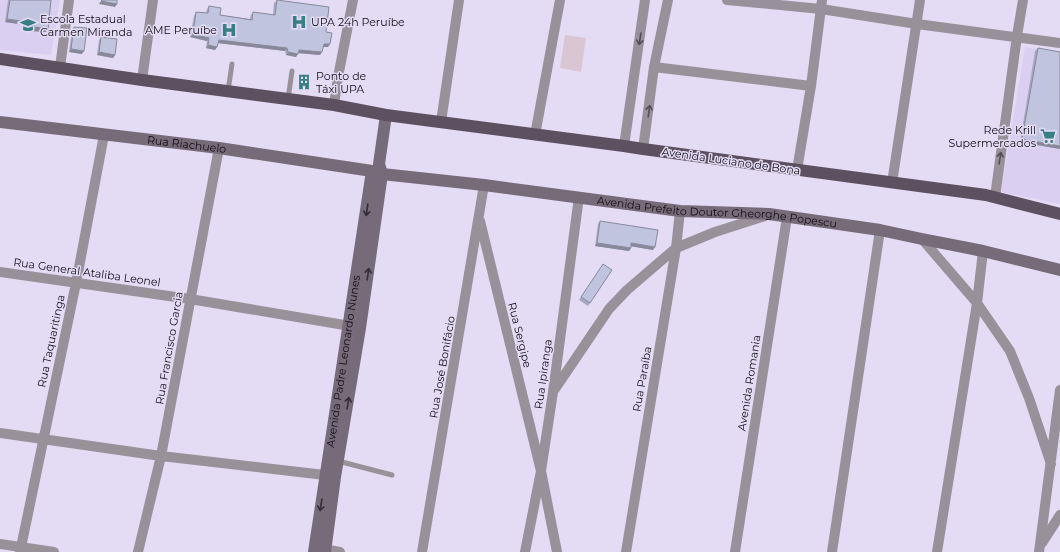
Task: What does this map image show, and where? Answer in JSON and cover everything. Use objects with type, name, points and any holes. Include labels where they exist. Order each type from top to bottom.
[{"type":"main road","name":"Avenida Luciano de Bona","points":[[0,59],[142,80],[334,105],[386,116],[535,134],[995,196],[1060,214]]},
{"type":"main road","name":"Avenida Padre Leonardo Nunes","points":[[320,550],[386,116]]},
{"type":"main road","name":"Rua Riachuelo","points":[[0,122],[219,148],[378,170]]},
{"type":"main road","name":"Avenida Prefeito Doutor Gheorghe Popescu","points":[[378,170],[680,211],[769,214],[880,230],[983,250],[1060,270]]},
{"type":"main road","name":"Avenida Padre Leonardo Nunes","points":[[331,476],[338,461],[354,327]]},
{"type":"street","points":[[60,67],[69,0]]},
{"type":"street","points":[[142,80],[153,0]]},
{"type":"street","points":[[334,105],[353,0]]},
{"type":"street","points":[[440,122],[459,0]]},
{"type":"street","points":[[535,134],[560,0]]},
{"type":"street","points":[[624,146],[645,0]]},
{"type":"street","points":[[644,149],[654,68],[668,0]]},
{"type":"street","points":[[727,0],[822,5],[917,24],[1017,36],[1060,43]]},
{"type":"street","points":[[892,182],[920,0]]},
{"type":"street","points":[[995,196],[1023,0]]},
{"type":"street","points":[[797,170],[811,86],[822,5]]},
{"type":"street","points":[[654,68],[811,86]]},
{"type":"street","name":"Rua Taquaritinga","points":[[21,550],[76,283],[104,135]]},
{"type":"street","name":"Rua Francisco Garcia","points":[[138,552],[161,456],[219,148]]},
{"type":"street","name":"Rua José Bonifácio","points":[[422,552],[484,185]]},
{"type":"street","name":"Rua Ipiranga","points":[[525,552],[541,472],[579,197]]},
{"type":"street","name":"Rua Paraíba","points":[[626,552],[676,248],[680,211]]},
{"type":"street","points":[[553,392],[609,309],[627,290],[676,248],[715,232],[769,214]]},
{"type":"street","name":"Rua Sergipe","points":[[479,217],[541,472],[557,552]]},
{"type":"street","name":"Avenida Romania","points":[[735,552],[787,217]]},
{"type":"street","points":[[832,552],[880,230]]},
{"type":"street","points":[[922,239],[977,303],[1010,351],[1029,398],[1051,464]]},
{"type":"street","points":[[937,552],[977,303],[983,250]]},
{"type":"street","name":"Rua General Ataliba Leonel","points":[[0,272],[190,299],[354,327]]},
{"type":"street","points":[[1039,550],[1060,390]]},
{"type":"street","points":[[0,433],[161,456],[331,476]]},
{"type":"street","points":[[1039,550],[1060,515]]},
{"type":"street","points":[[0,544],[21,550],[54,552]]},
{"type":"street","points":[[320,550],[340,552]]},
{"type":"lane","points":[[228,91],[232,64]]},
{"type":"lane","points":[[288,99],[292,71]]},
{"type":"lane","points":[[338,461],[392,475]]},
{"type":"shaded area","name":"Escola Estadual Carmen Miranda","points":[[0,0],[60,0],[51,55],[0,50]]},
{"type":"shaded area","points":[[565,35],[586,38],[581,72],[560,68]]},
{"type":"shaded area","points":[[1025,47],[1060,53],[1060,204],[1001,192]]},
{"type":"building","points":[[10,0],[51,0],[48,29],[34,27],[34,23],[7,19]]},
{"type":"building","points":[[117,0],[117,4],[101,1]]},
{"type":"building","points":[[277,0],[329,7],[326,32],[332,33],[330,44],[324,44],[322,52],[299,50],[298,54],[288,52],[287,48],[219,40],[217,47],[208,45],[209,38],[193,34],[196,12],[208,13],[209,6],[221,8],[220,15],[252,20],[253,12],[275,15]]},
{"type":"building","points":[[74,27],[87,28],[84,51],[71,49]]},
{"type":"building","points":[[101,37],[117,39],[115,55],[99,52]]},
{"type":"building","points":[[1038,48],[1060,52],[1060,146],[1022,139]]},
{"type":"building","points":[[600,221],[658,230],[655,247],[631,243],[631,248],[597,243]]},
{"type":"building","points":[[603,264],[612,270],[590,303],[581,297]]},
{"type":"place","name":"UPA 24h Peruíbe","points":[[299,22]]},
{"type":"place","name":"Escola Estadual Carmen Miranda","points":[[28,25]]},
{"type":"place","name":"AME Peruíbe","points":[[229,30]]},
{"type":"place","name":"Ponto de Táxi UPA","points":[[304,82]]},
{"type":"place","name":"Rede Krill Supermercados","points":[[1048,136]]}]
